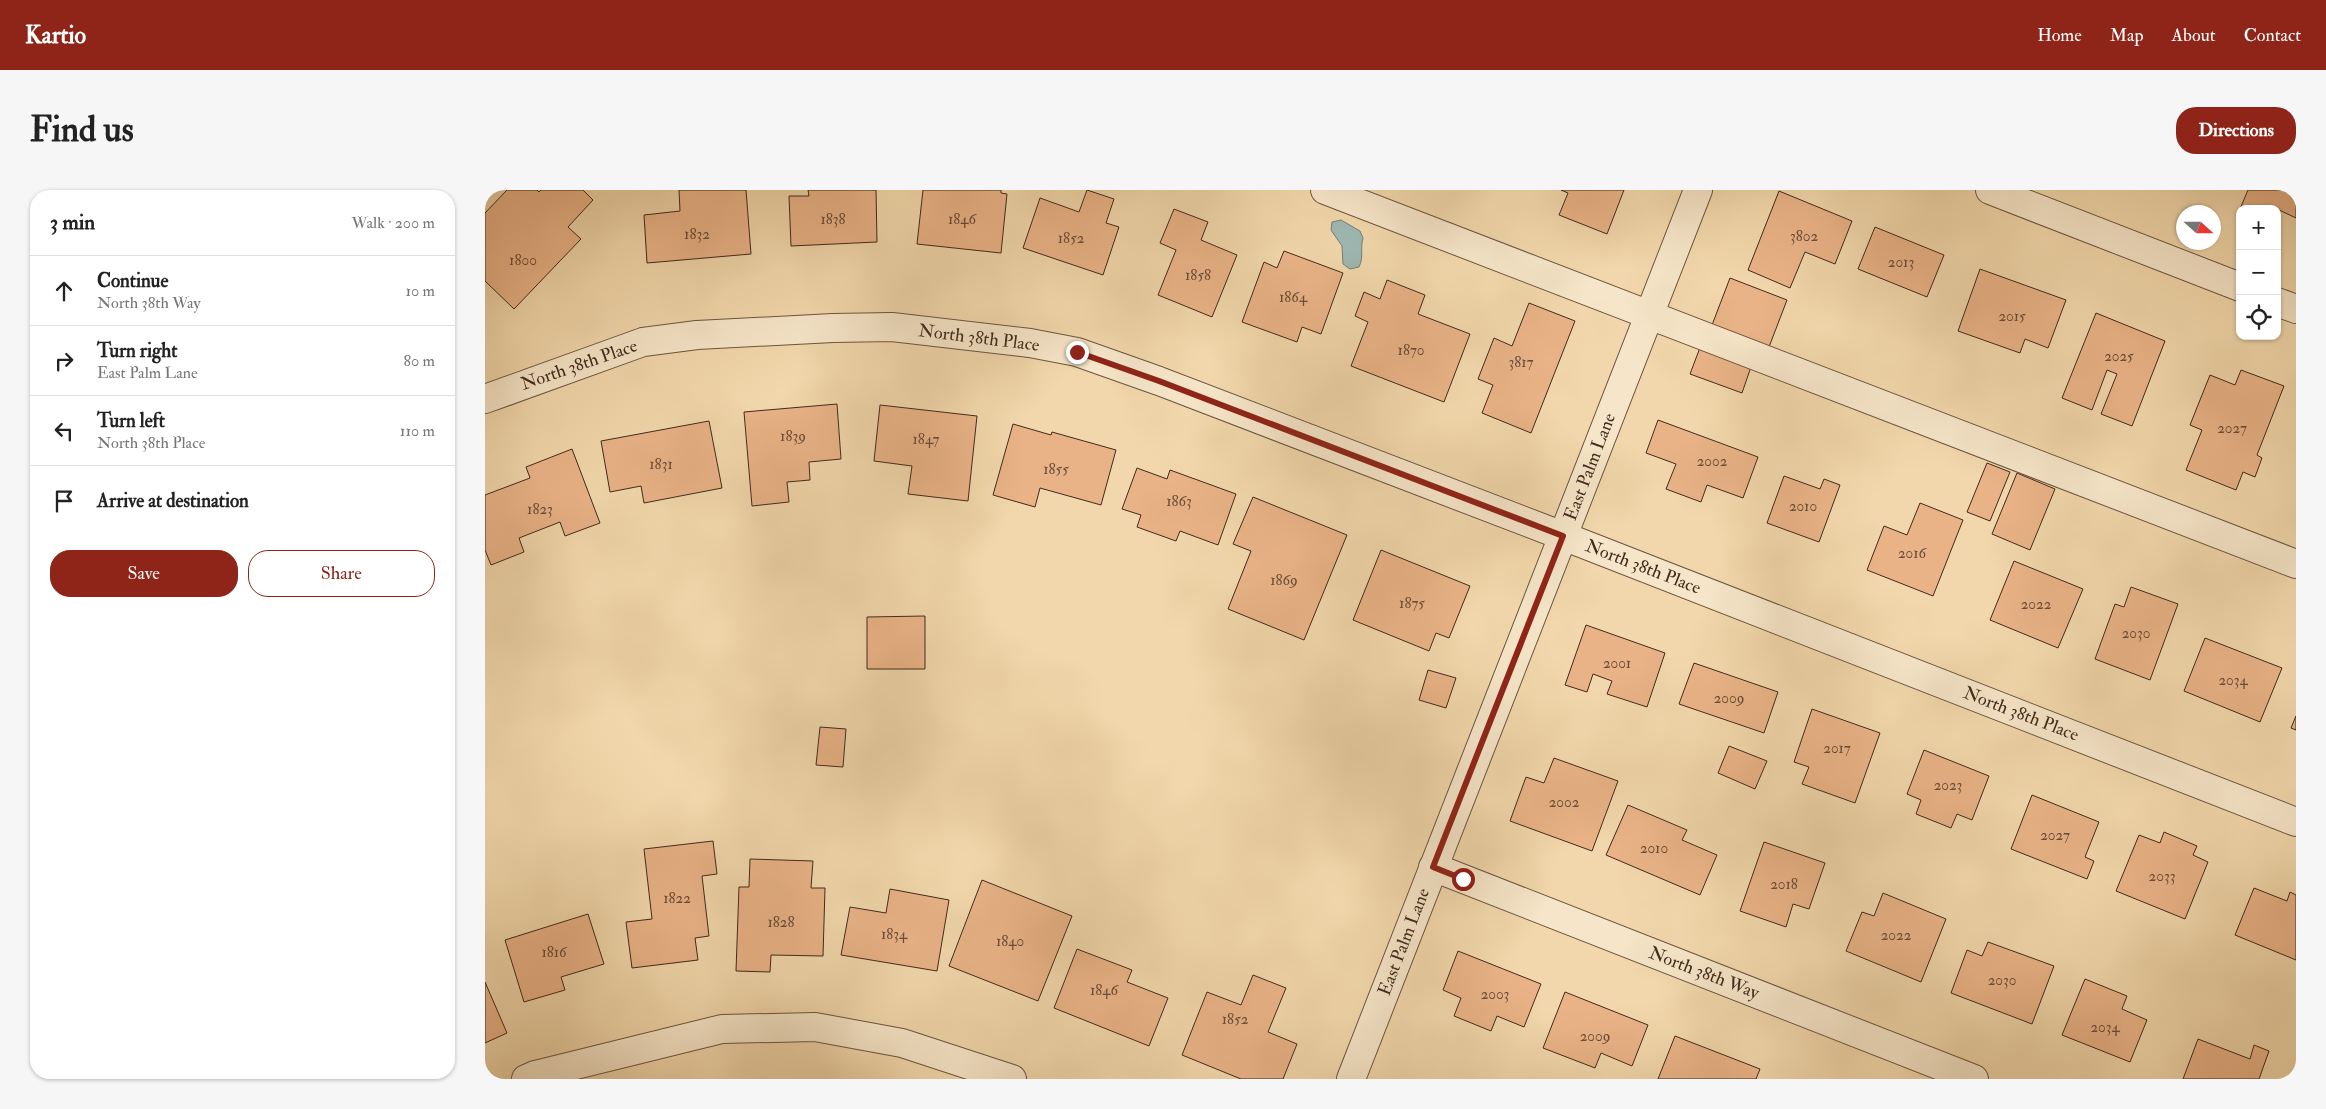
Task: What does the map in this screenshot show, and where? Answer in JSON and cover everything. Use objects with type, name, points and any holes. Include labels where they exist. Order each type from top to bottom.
[{"type":"street","points":[[1325,190],[2296,564]]},
{"type":"street","name":"East Palm Lane","points":[[1351,1079],[1697,190]]},
{"type":"street","points":[[1990,190],[2236,285]]},
{"type":"street","points":[[2281,303],[2296,309]]},
{"type":"street","name":"North 38th Place","points":[[485,399],[617,351],[651,341],[697,335],[892,327],[1030,343],[1077,352],[1159,381],[1563,536],[2296,822]]},
{"type":"street","name":"North 38th Way","points":[[1433,867],[1974,1079]]},
{"type":"street","points":[[526,1079],[535,1075],[722,1029],[815,1027],[902,1043],[1012,1079]]},
{"type":"water","points":[[1341,220],[1360,231],[1363,238],[1359,267],[1350,269],[1343,264],[1342,246],[1331,230],[1332,222]]},
{"type":"building","points":[[507,190],[537,190],[539,192],[541,190],[583,190],[593,200],[568,227],[581,239],[514,309],[485,281],[485,213]]},
{"type":"building","points":[[679,190],[746,190],[751,254],[647,263],[644,215],[680,211]]},
{"type":"building","points":[[808,190],[876,190],[877,242],[791,246],[789,196],[809,196]]},
{"type":"building","points":[[923,190],[1001,190],[1001,193],[1007,194],[1001,253],[917,244]]},
{"type":"building","points":[[1087,190],[1114,199],[1106,223],[1119,227],[1103,275],[1023,248],[1040,198],[1079,212]]},
{"type":"building","points":[[1561,190],[1624,190],[1607,234],[1559,215],[1568,193]]},
{"type":"building","points":[[2248,190],[2296,190],[2296,218],[2281,211],[2281,205],[2242,205]]},
{"type":"building","points":[[1779,191],[1852,221],[1835,264],[1805,252],[1790,288],[1748,270]]},
{"type":"building","points":[[1174,209],[1208,222],[1201,240],[1237,255],[1212,317],[1158,295],[1176,250],[1160,243]]},
{"type":"building","points":[[1875,227],[1944,255],[1927,297],[1858,269]]},
{"type":"building","points":[[1284,251],[1343,273],[1321,334],[1302,327],[1297,342],[1242,322],[1264,262],[1277,268]]},
{"type":"building","points":[[1980,269],[2066,300],[2048,348],[2025,339],[2020,353],[1958,331]]},
{"type":"building","points":[[1730,278],[1787,300],[1769,347],[1712,325]]},
{"type":"building","points":[[1387,280],[1425,295],[1418,314],[1470,334],[1444,402],[1351,366],[1368,322],[1355,316],[1364,292],[1380,299]]},
{"type":"building","points":[[1529,303],[1575,321],[1531,433],[1482,413],[1493,385],[1478,379],[1494,338],[1512,346]]},
{"type":"building","points":[[2096,313],[2165,341],[2132,426],[2101,414],[2117,374],[2107,370],[2092,410],[2062,398]]},
{"type":"building","points":[[1701,345],[1752,364],[1742,393],[1690,374]]},
{"type":"building","points":[[2241,370],[2284,386],[2257,455],[2262,458],[2255,477],[2243,472],[2236,490],[2186,470],[2202,430],[2190,425],[2210,375],[2235,385]]},
{"type":"building","points":[[837,404],[841,459],[809,462],[810,480],[787,482],[789,502],[752,506],[744,412]]},
{"type":"building","points":[[880,405],[977,416],[968,501],[908,494],[912,466],[874,461]]},
{"type":"building","points":[[1658,420],[1758,457],[1743,498],[1707,485],[1701,502],[1666,489],[1676,464],[1646,453]]},
{"type":"building","points":[[709,421],[722,488],[644,503],[641,486],[610,492],[601,441]]},
{"type":"building","points":[[1013,424],[1051,435],[1052,432],[1116,450],[1101,505],[1040,488],[1035,507],[993,495]]},
{"type":"building","points":[[572,449],[600,523],[565,536],[560,522],[519,538],[524,552],[491,565],[485,550],[485,495],[530,478],[526,467]]},
{"type":"building","points":[[1987,463],[2010,472],[1990,521],[1967,512]]},
{"type":"building","points":[[1137,468],[1167,479],[1170,470],[1236,494],[1218,545],[1180,531],[1176,541],[1137,527],[1141,515],[1122,509]]},
{"type":"building","points":[[2017,473],[2055,489],[2030,550],[1992,534]]},
{"type":"building","points":[[1784,476],[1820,489],[1824,479],[1840,485],[1819,542],[1767,523]]},
{"type":"building","points":[[1253,497],[1347,535],[1304,640],[1228,609],[1251,551],[1233,544]]},
{"type":"building","points":[[1920,503],[1963,520],[1933,596],[1867,570],[1884,526],[1907,535]]},
{"type":"building","points":[[1381,550],[1470,586],[1449,638],[1436,633],[1429,651],[1353,620]]},
{"type":"building","points":[[2014,561],[2083,589],[2058,648],[1990,620]]},
{"type":"building","points":[[2131,587],[2178,604],[2150,680],[2095,659],[2115,604],[2124,607]]},
{"type":"building","points":[[925,616],[925,669],[867,669],[867,617]]},
{"type":"building","points":[[1586,625],[1665,653],[1647,707],[1607,694],[1612,681],[1593,674],[1587,692],[1565,685]]},
{"type":"building","points":[[2205,638],[2282,668],[2260,722],[2184,691]]},
{"type":"building","points":[[1694,663],[1778,692],[1764,733],[1679,704]]},
{"type":"building","points":[[1428,670],[1456,678],[1446,708],[1419,700]]},
{"type":"building","points":[[1812,709],[1880,733],[1855,803],[1802,784],[1809,767],[1794,762]]},
{"type":"building","points":[[2296,716],[2296,730],[2291,728]]},
{"type":"building","points":[[820,727],[846,729],[843,767],[816,765]]},
{"type":"building","points":[[1729,746],[1767,761],[1755,789],[1718,773]]},
{"type":"building","points":[[1924,750],[1989,776],[1972,820],[1957,814],[1951,828],[1916,814],[1921,800],[1907,794]]},
{"type":"building","points":[[1554,758],[1618,781],[1592,851],[1510,821],[1526,777],[1544,783]]},
{"type":"building","points":[[2032,795],[2099,822],[2085,857],[2094,861],[2087,879],[2011,849]]},
{"type":"building","points":[[1628,805],[1687,830],[1682,840],[1717,855],[1700,895],[1606,855]]},
{"type":"building","points":[[2164,832],[2197,846],[2193,855],[2208,862],[2185,919],[2116,891],[2139,835],[2160,843]]},
{"type":"building","points":[[713,841],[717,874],[702,876],[709,936],[695,938],[698,960],[632,968],[626,922],[652,919],[644,849]]},
{"type":"building","points":[[1764,842],[1825,863],[1809,909],[1793,904],[1786,927],[1740,911]]},
{"type":"building","points":[[750,859],[813,861],[811,888],[825,888],[823,956],[771,955],[770,972],[736,971],[739,887],[749,887]]},
{"type":"building","points":[[982,880],[1072,916],[1038,1001],[949,966]]},
{"type":"building","points":[[2254,888],[2287,901],[2290,892],[2296,895],[2296,960],[2235,935]]},
{"type":"building","points":[[890,889],[949,900],[937,971],[841,955],[850,907],[886,913]]},
{"type":"building","points":[[1883,893],[1946,919],[1921,982],[1846,951],[1862,912],[1874,916]]},
{"type":"building","points":[[588,914],[604,964],[561,977],[565,990],[524,1002],[505,940]]},
{"type":"building","points":[[1988,942],[2054,966],[2032,1024],[1951,993],[1967,950],[1982,956]]},
{"type":"building","points":[[1077,949],[1132,970],[1127,982],[1168,998],[1149,1046],[1054,1008]]},
{"type":"building","points":[[1458,951],[1541,984],[1524,1027],[1497,1016],[1491,1031],[1454,1016],[1461,998],[1443,990]]},
{"type":"building","points":[[1253,975],[1286,988],[1268,1032],[1297,1044],[1283,1079],[1241,1079],[1182,1055],[1207,992],[1241,1005]]},
{"type":"building","points":[[2085,979],[2127,996],[2122,1009],[2147,1020],[2130,1062],[2062,1035]]},
{"type":"building","points":[[485,982],[507,1033],[485,1043]]},
{"type":"building","points":[[1565,992],[1648,1025],[1632,1066],[1601,1053],[1595,1068],[1543,1048]]},
{"type":"building","points":[[1675,1036],[1760,1069],[1756,1079],[1658,1079]]},
{"type":"building","points":[[2198,1039],[2250,1059],[2254,1045],[2269,1051],[2259,1079],[2183,1079]]},
{"type":"route","points":[[1077,352],[1159,381],[1563,536],[1433,867],[1463,879]]}]
